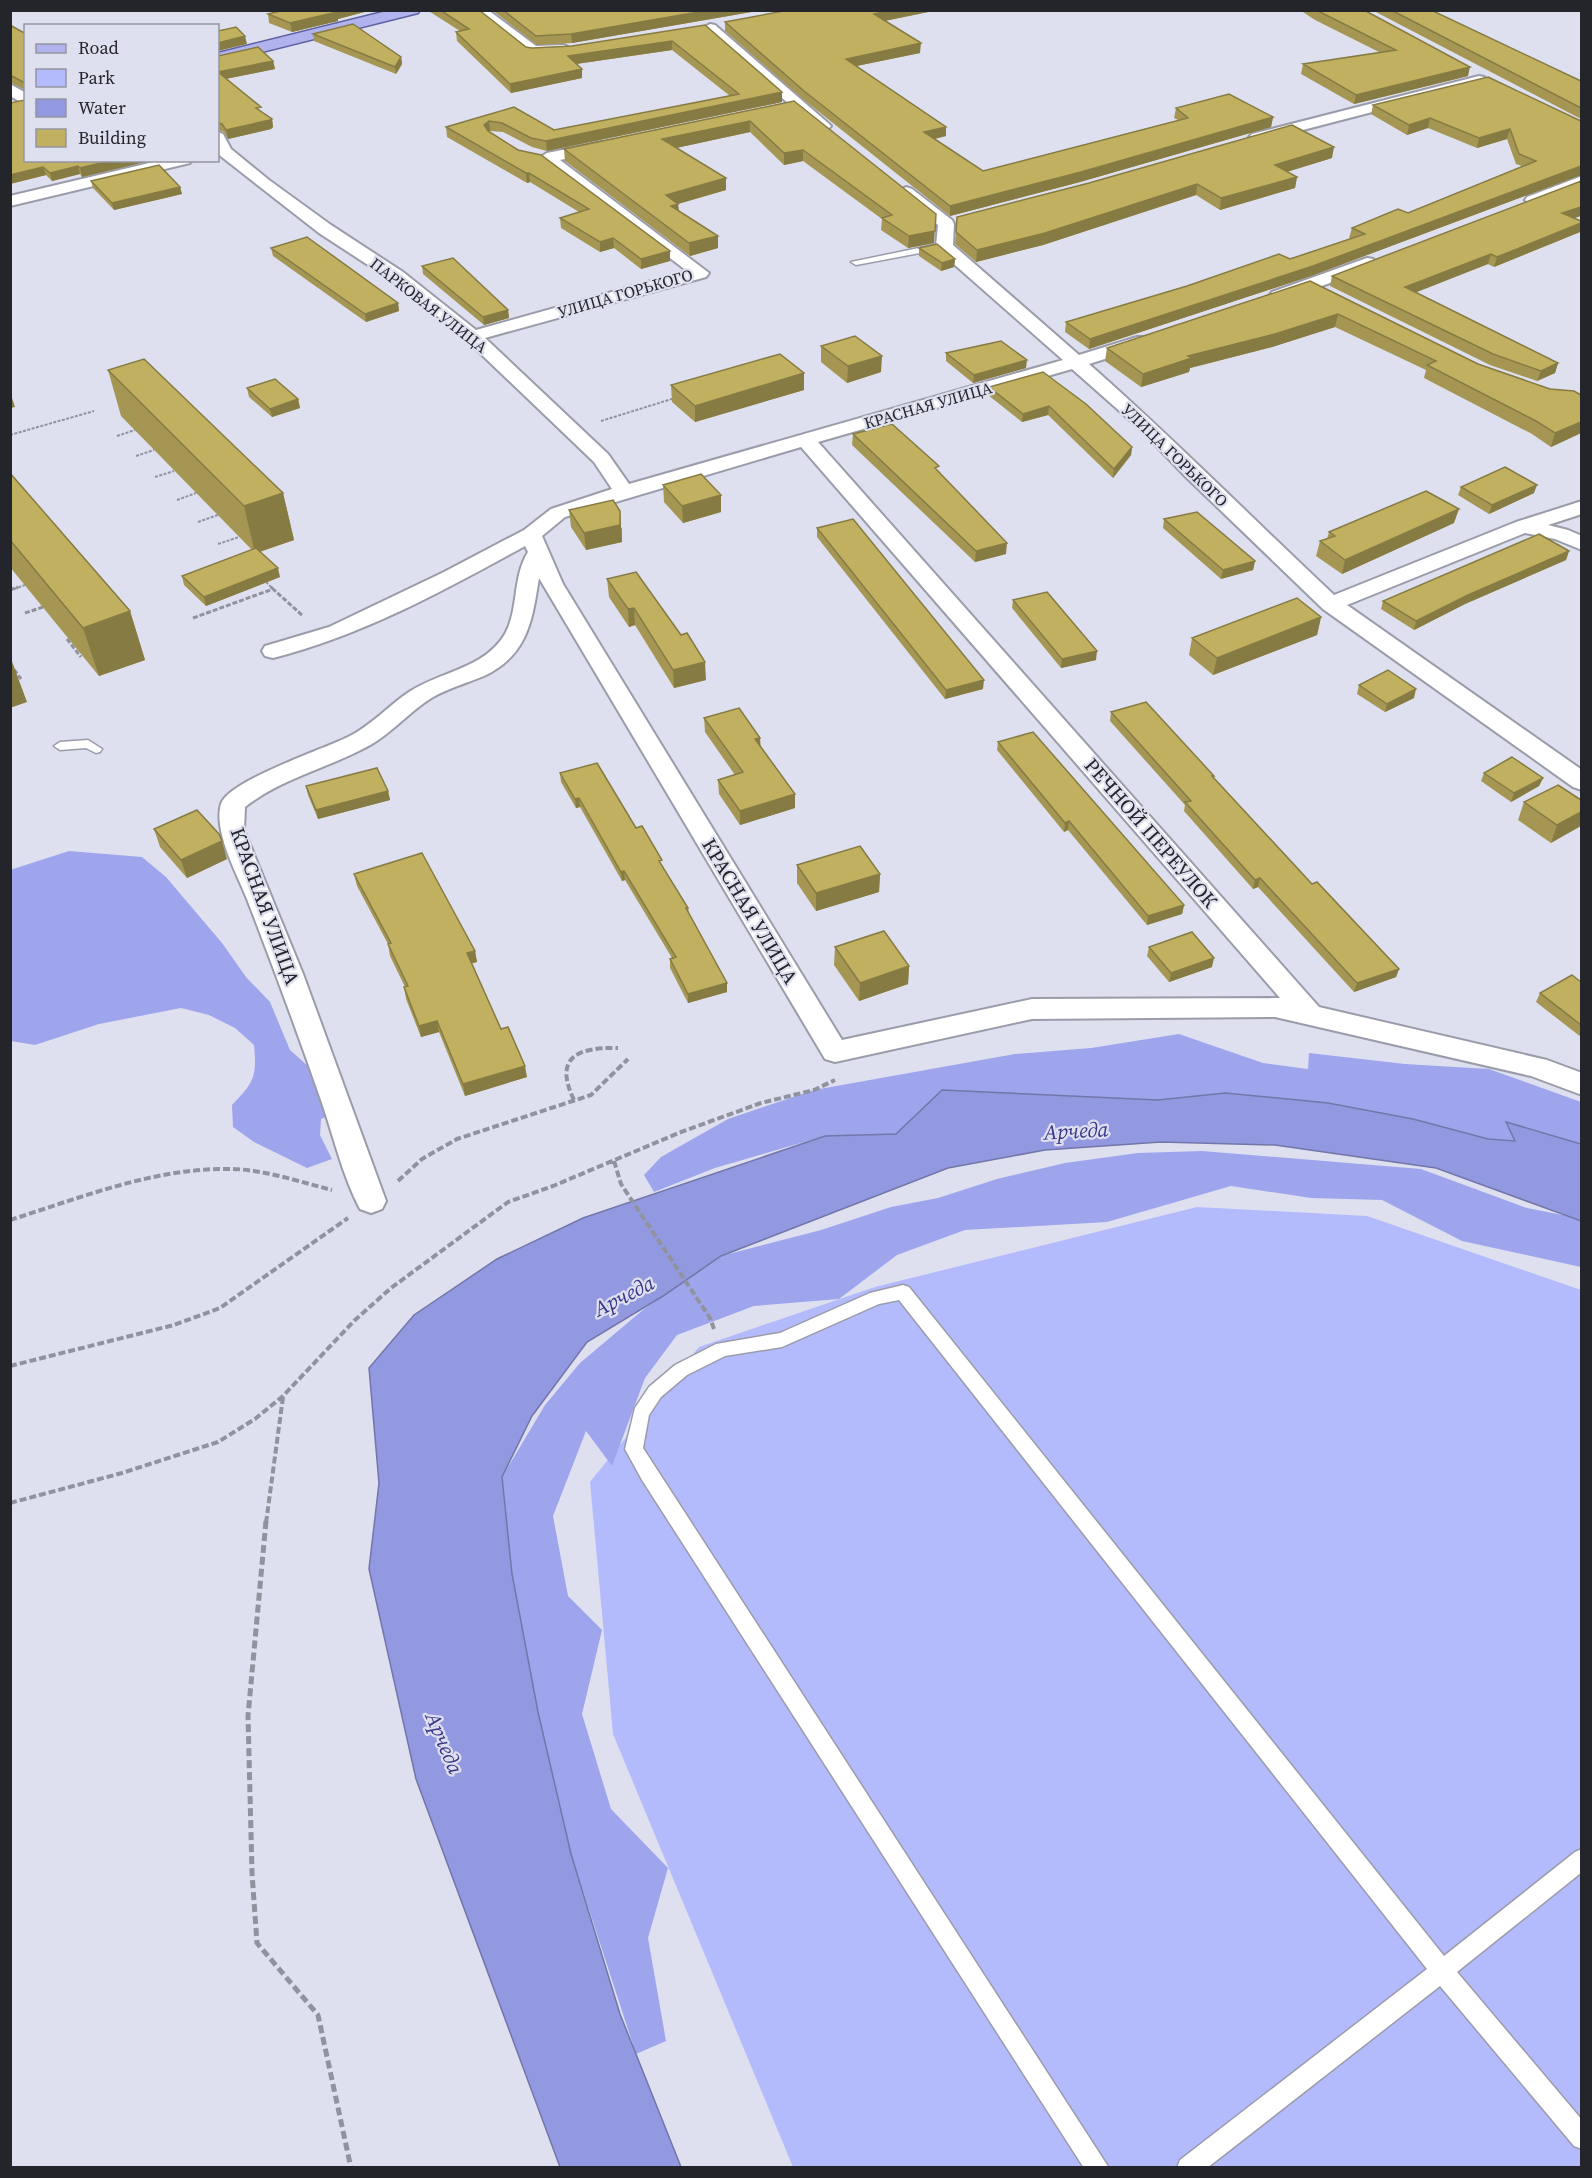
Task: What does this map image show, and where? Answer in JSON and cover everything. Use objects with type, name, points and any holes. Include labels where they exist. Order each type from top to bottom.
[{"type":"main road","points":[[219,58],[412,10]]},
{"type":"street","points":[[479,10],[533,51],[582,47]]},
{"type":"street","points":[[731,24],[704,29],[835,135]]},
{"type":"street","points":[[1243,141],[1436,90],[1492,81],[1467,68]]},
{"type":"street","points":[[10,88],[24,99]]},
{"type":"street","points":[[775,110],[798,105]]},
{"type":"street","points":[[529,157],[547,158],[615,144]]},
{"type":"street","name":"ПАРКОВАЯ УЛИЦА","points":[[220,147],[325,229],[397,276],[473,336],[601,458],[624,492]]},
{"type":"street","name":"УЛИЦА ГОРЬКОГО","points":[[473,336],[700,273],[547,158]]},
{"type":"street","points":[[10,201],[176,162]]},
{"type":"street","points":[[890,180],[955,222],[944,246]]},
{"type":"street","points":[[1519,206],[1581,181]]},
{"type":"street","name":"УЛИЦА ГОРЬКОГО","points":[[944,246],[1148,426],[1193,473],[1331,604],[1581,782]]},
{"type":"street","points":[[1267,299],[1382,258]]},
{"type":"street","points":[[1309,285],[1335,296]]},
{"type":"street","name":"КРАСНАЯ УЛИЦА","points":[[371,1200],[290,974],[232,830],[233,804],[252,788],[299,765],[356,743],[426,691],[485,668],[502,654],[515,637],[523,618],[535,543],[558,513],[1077,362],[1161,334]]},
{"type":"street","name":"РЕЧНОЙ ПЕРЕУЛОК","points":[[806,441],[1309,1014]]},
{"type":"street","points":[[1331,604],[1438,558],[1581,507]]},
{"type":"street","points":[[1523,526],[1562,534],[1581,544]]},
{"type":"street","points":[[273,651],[337,632],[452,577],[535,543]]},
{"type":"street","name":"КРАСНАЯ УЛИЦА","points":[[535,543],[552,584],[835,1052]]},
{"type":"street","points":[[835,1052],[1032,1009],[1275,1007],[1538,1066],[1581,1085]]},
{"type":"lane","points":[[856,261],[944,246]]},
{"type":"lane","points":[[60,746],[88,744],[96,749]]},
{"type":"lane","points":[[1098,2168],[634,1449],[641,1413],[655,1392],[681,1370],[722,1349],[782,1340],[876,1298],[903,1292],[1442,1971],[1581,2138]]},
{"type":"lane","points":[[1188,2168],[1442,1971],[1581,1859]]},
{"type":"path","points":[[601,420],[678,397]]},
{"type":"path","points":[[10,435],[94,411]]},
{"type":"path","points":[[117,436],[135,430]]},
{"type":"path","points":[[136,456],[154,450]]},
{"type":"path","points":[[155,477],[174,471]]},
{"type":"path","points":[[177,500],[196,493]]},
{"type":"path","points":[[198,522],[218,515]]},
{"type":"path","points":[[218,544],[239,537]]},
{"type":"path","points":[[266,582],[324,636]]},
{"type":"path","points":[[10,590],[25,585]]},
{"type":"path","points":[[193,618],[273,589]]},
{"type":"path","points":[[25,613],[43,607]]},
{"type":"path","points":[[67,639],[81,657]]},
{"type":"path","points":[[10,664],[21,678]]},
{"type":"path","points":[[574,1100],[564,1078],[567,1067],[574,1057],[585,1050],[603,1047],[618,1048]]},
{"type":"path","points":[[10,1503],[122,1473],[218,1442],[255,1419],[283,1396],[355,1320],[391,1288],[508,1202],[681,1132],[761,1103],[814,1090],[838,1078],[835,1052]]},
{"type":"path","points":[[10,1366],[174,1324],[220,1308],[400,1180],[422,1159],[457,1139],[591,1095],[628,1059]]},
{"type":"path","points":[[614,1161],[621,1184],[710,1318]]},
{"type":"path","points":[[10,1220],[156,1175],[194,1170],[236,1169],[371,1200]]},
{"type":"path","points":[[283,1396],[265,1527],[248,1716],[252,1873],[257,1943],[318,2015],[351,2168]]},
{"type":"green space","points":[[1197,1207],[1367,1216],[1581,1290],[1581,2167],[793,2167],[613,1734],[590,1482],[699,1347],[875,1287]]},
{"type":"shaded area","points":[[69,851],[142,857],[166,877],[222,943],[246,977],[270,1002],[290,1050],[336,1091],[342,1110],[321,1119],[320,1135],[332,1159],[307,1168],[254,1142],[233,1127],[232,1105],[249,1084],[254,1072],[254,1045],[235,1028],[209,1015],[181,1008],[99,1024],[35,1045],[11,1041],[10,870]]},
{"type":"shaded area","points":[[1179,1034],[1263,1063],[1308,1069],[1309,1053],[1405,1064],[1489,1069],[1581,1102],[1581,1144],[1507,1122],[1516,1141],[1488,1139],[1413,1119],[1328,1103],[1225,1093],[1158,1100],[942,1090],[896,1135],[825,1136],[715,1168],[654,1192],[644,1175],[661,1157],[728,1119],[814,1090],[1015,1054],[1091,1048]]},
{"type":"shaded area","points":[[1202,1151],[1421,1169],[1527,1208],[1573,1217],[1581,1222],[1581,1267],[1462,1241],[1382,1200],[1311,1198],[1231,1186],[1107,1222],[965,1230],[897,1255],[839,1299],[754,1306],[677,1335],[645,1378],[612,1466],[586,1431],[553,1516],[568,1596],[602,1630],[582,1714],[611,1809],[668,1868],[648,1938],[666,2041],[636,2054],[571,1854],[538,1712],[512,1574],[502,1477],[545,1405],[580,1363],[644,1309],[721,1256],[821,1230],[891,1207],[938,1198],[997,1179],[1065,1163],[1138,1153]]},
{"type":"water","name":"Арчеда","points":[[942,1090],[1158,1100],[1225,1093],[1328,1103],[1413,1119],[1488,1139],[1515,1141],[1506,1122],[1581,1144],[1581,1221],[1436,1168],[1275,1145],[1161,1142],[1045,1150],[948,1168],[721,1256],[663,1296],[587,1342],[532,1416],[502,1477],[512,1574],[538,1712],[571,1854],[620,2014],[681,2167],[560,2167],[416,1779],[369,1569],[379,1483],[369,1368],[414,1315],[497,1259],[583,1218],[825,1136],[896,1134]]},
{"type":"building","points":[[284,10],[334,10],[337,12],[290,23],[268,14]]},
{"type":"building","points":[[440,10],[479,10],[526,47],[532,48],[572,46],[705,25],[782,92],[546,141],[531,138],[502,123],[489,121],[484,125],[488,131],[518,150],[541,155],[670,251],[641,259],[613,238],[600,242],[560,218],[589,209],[446,127],[514,107],[554,130],[739,94],[672,41],[568,56],[582,69],[510,84],[456,32],[469,29]]},
{"type":"building","points":[[503,10],[710,10],[571,34],[536,36]]},
{"type":"building","points":[[789,10],[891,10],[874,14],[921,43],[846,59],[946,127],[924,132],[983,171],[1188,118],[1176,108],[1229,94],[1273,117],[1081,172],[950,206],[804,91],[725,22]]},
{"type":"building","points":[[1316,10],[1364,10],[1470,67],[1356,95],[1303,64],[1396,50]]},
{"type":"building","points":[[1391,10],[1431,10],[1581,81],[1581,108]]},
{"type":"building","points":[[353,24],[401,57],[395,67],[313,34]]},
{"type":"building","points":[[10,25],[24,33],[24,82],[10,75]]},
{"type":"building","points":[[236,27],[245,36],[219,43],[219,31]]},
{"type":"building","points":[[258,47],[273,61],[219,72],[219,56]]},
{"type":"building","points":[[219,73],[261,107],[256,108],[272,119],[226,130],[219,123]]},
{"type":"building","points":[[1488,77],[1581,121],[1581,166],[1313,266],[1090,339],[1066,322],[1187,286],[1279,254],[1290,259],[1365,234],[1352,228],[1398,209],[1408,213],[1536,161],[1519,154],[1510,129],[1479,138],[1430,118],[1409,125],[1373,105]]},
{"type":"building","points":[[24,100],[24,162],[105,162],[50,173],[43,167],[10,175],[10,103]]},
{"type":"building","points":[[794,101],[936,214],[935,231],[909,236],[882,218],[892,215],[803,150],[784,153],[750,121],[662,139],[726,178],[666,195],[678,204],[671,206],[718,236],[689,243],[564,149]]},
{"type":"building","points":[[1292,125],[1334,147],[1275,165],[1297,177],[1221,198],[1197,184],[1045,233],[977,250],[956,232],[957,217],[1089,183]]},
{"type":"building","points":[[159,165],[180,187],[112,203],[91,181]]},
{"type":"building","points":[[1581,181],[1581,207],[1562,213],[1581,223],[1497,257],[1491,254],[1405,287],[1558,363],[1541,371],[1493,354],[1332,276]]},
{"type":"building","points":[[307,237],[398,303],[365,314],[271,248]]},
{"type":"building","points":[[937,244],[955,259],[942,263],[919,248]]},
{"type":"building","points":[[453,258],[508,310],[483,317],[422,266]]},
{"type":"building","points":[[1310,281],[1478,364],[1550,389],[1574,391],[1581,395],[1581,422],[1555,433],[1427,365],[1436,361],[1338,314],[1275,334],[1188,356],[1192,358],[1143,374],[1107,348]]},
{"type":"building","points":[[855,336],[882,356],[848,366],[821,346]]},
{"type":"building","points":[[1001,341],[1027,360],[974,375],[946,353]]},
{"type":"building","points":[[780,354],[804,373],[695,406],[671,385]]},
{"type":"building","points":[[144,359],[283,493],[244,506],[108,370]]},
{"type":"building","points":[[1043,372],[1086,404],[1132,447],[1114,469],[1049,406],[1023,414],[989,387]]},
{"type":"building","points":[[275,379],[298,399],[270,409],[247,388]]},
{"type":"building","points":[[892,424],[939,466],[935,468],[1007,543],[976,551],[853,434]]},
{"type":"building","points":[[1505,467],[1537,485],[1492,505],[1461,487]]},
{"type":"building","points":[[10,473],[130,611],[83,628],[10,540]]},
{"type":"building","points":[[701,474],[721,495],[682,506],[663,485]]},
{"type":"building","points":[[1426,491],[1459,509],[1345,560],[1320,541],[1335,536],[1329,532]]},
{"type":"building","points":[[613,500],[620,511],[620,525],[584,533],[569,510]]},
{"type":"building","points":[[1197,512],[1255,561],[1223,570],[1164,519]]},
{"type":"building","points":[[853,519],[984,680],[946,690],[817,528]]},
{"type":"building","points":[[1539,534],[1569,551],[1468,595],[1416,621],[1383,601]]},
{"type":"building","points":[[256,548],[278,568],[204,597],[182,576]]},
{"type":"building","points":[[636,572],[681,635],[687,633],[705,662],[673,670],[634,608],[628,609],[607,579]]},
{"type":"building","points":[[1047,592],[1097,651],[1062,659],[1013,600]]},
{"type":"building","points":[[1297,598],[1321,617],[1217,658],[1192,638]]},
{"type":"building","points":[[1388,670],[1416,689],[1387,704],[1359,685]]},
{"type":"building","points":[[1146,702],[1312,884],[1317,882],[1399,969],[1357,983],[1260,878],[1255,880],[1185,802],[1191,801],[1111,712]]},
{"type":"building","points":[[739,708],[760,738],[755,739],[795,794],[740,811],[718,780],[743,772],[704,718]]},
{"type":"building","points":[[1033,732],[1184,905],[1148,916],[1069,821],[1065,823],[998,742]]},
{"type":"building","points":[[1512,757],[1543,778],[1514,793],[1484,773]]},
{"type":"building","points":[[597,763],[636,828],[642,826],[727,983],[688,994],[670,959],[676,957],[624,871],[621,872],[579,798],[575,799],[560,773]]},
{"type":"building","points":[[377,768],[388,791],[316,810],[306,786]]},
{"type":"building","points":[[1558,785],[1581,800],[1581,812],[1557,825],[1524,802]]},
{"type":"building","points":[[197,810],[219,834],[222,841],[181,860],[154,829]]},
{"type":"building","points":[[860,846],[880,874],[816,893],[797,865]]},
{"type":"building","points":[[422,853],[475,951],[467,953],[501,1029],[508,1027],[525,1066],[463,1084],[437,1021],[419,1026],[404,987],[408,986],[388,944],[391,943],[354,874]]},
{"type":"building","points":[[884,931],[909,966],[860,983],[835,947]]},
{"type":"building","points":[[1192,932],[1214,958],[1171,973],[1149,947]]},
{"type":"building","points":[[1572,975],[1581,982],[1581,1025],[1540,993]]}]
